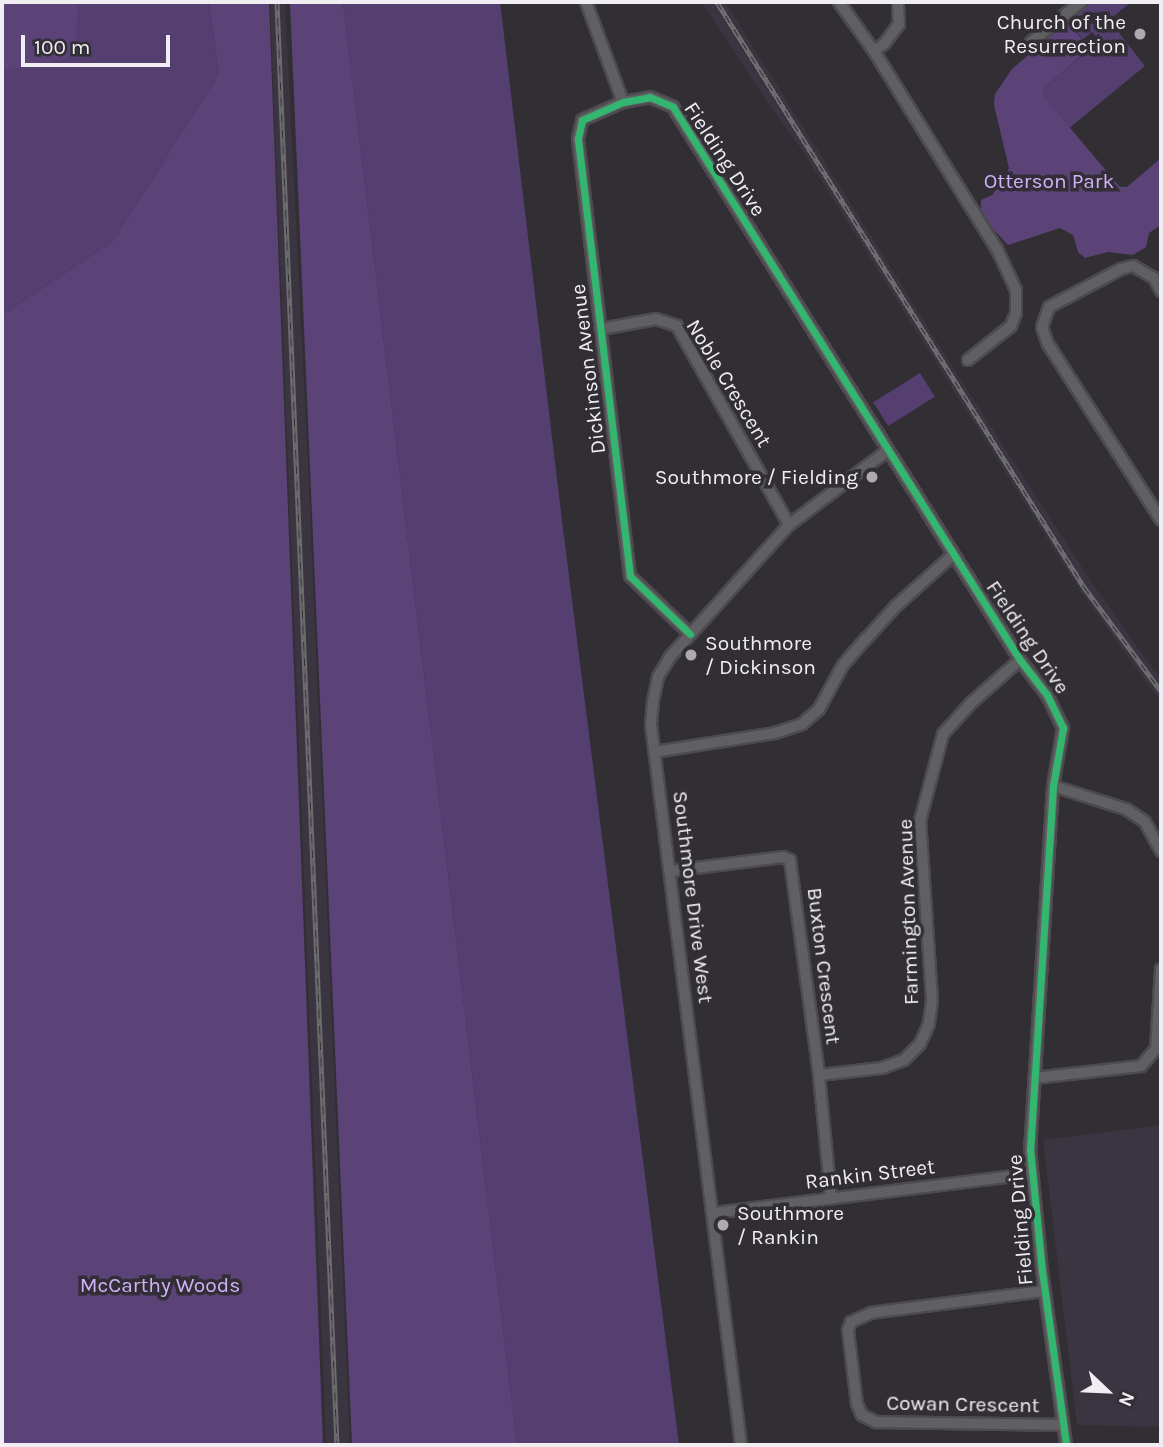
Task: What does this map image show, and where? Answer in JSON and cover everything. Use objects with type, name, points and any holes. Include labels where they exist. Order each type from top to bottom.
[{"type":"street","points":[[586,2],[623,102]]},
{"type":"street","points":[[839,2],[874,51],[997,249],[1016,290],[1016,313],[1011,326],[968,360]]},
{"type":"street","points":[[874,51],[884,44],[899,24],[898,2]]},
{"type":"street","points":[[1031,42],[1081,2]]},
{"type":"street","name":"Fielding Drive","points":[[623,102],[650,97],[673,107],[953,555],[1020,660],[1047,695],[1063,727],[1053,786],[1030,1124],[1032,1174],[1044,1291],[1066,1445]]},
{"type":"street","name":"Dickinson Avenue","points":[[623,102],[582,120],[579,128],[630,576],[690,634]]},
{"type":"street","points":[[1161,291],[1154,278],[1133,265],[1112,271],[1049,307],[1042,322],[1045,339],[1161,520]]},
{"type":"street","name":"Noble Crescent","points":[[601,329],[656,318],[677,326],[789,525]]},
{"type":"street","name":"Southmore Drive West","points":[[741,1445],[671,871],[650,724],[658,677],[690,634],[789,525],[888,450]]},
{"type":"street","points":[[654,752],[775,733],[802,724],[819,709],[843,664],[953,555]]},
{"type":"street","name":"Farmington Avenue","points":[[819,1075],[882,1068],[904,1060],[920,1044],[929,1024],[932,1000],[920,821],[943,734],[971,703],[1020,660]]},
{"type":"street","points":[[1053,786],[1126,809],[1145,822],[1161,851]]},
{"type":"street","name":"Buxton Crescent","points":[[671,871],[783,857],[790,860],[819,1075],[831,1198]]},
{"type":"street","points":[[1034,1077],[1141,1066],[1156,1049],[1161,969]]},
{"type":"street","name":"Rankin Street","points":[[713,1213],[1032,1174]]},
{"type":"street","name":"Cowan Crescent","points":[[1044,1291],[871,1313],[851,1321],[848,1330],[857,1404],[862,1415],[876,1422],[1063,1425]]},
{"type":"shaded area","points":[[2,2],[209,2],[219,74],[113,241],[2,315]]},
{"type":"shaded area","points":[[270,2],[285,2],[307,442],[350,1445],[326,1445]]},
{"type":"shaded area","points":[[343,2],[500,2],[562,521],[679,1445],[517,1445]]},
{"type":"shaded area","points":[[702,2],[725,2],[957,374],[1092,583],[1161,680],[1161,702],[1081,592],[802,150],[767,102]]},
{"type":"shaded area","points":[[1091,2],[1131,2],[1109,20],[1145,66],[1068,129],[1043,96],[1043,89],[1099,41],[1099,34],[1096,36],[1092,32],[1083,39],[1067,22]]},
{"type":"shaded area","points":[[920,373],[935,397],[888,426],[873,402]]},
{"type":"shaded area","points":[[1161,1125],[1161,1427],[1077,1425],[1043,1140]]},
{"type":"green space","points":[[2,2],[78,2],[75,57],[2,71]]},
{"type":"green space","name":"McCarthy Woods","points":[[209,2],[269,2],[323,1445],[2,1445],[2,315],[113,241],[219,74]]},
{"type":"green space","points":[[290,2],[343,2],[517,1445],[352,1445]]},
{"type":"green space","name":"Otterson Park","points":[[1067,22],[1090,48],[1043,89],[1043,96],[1120,187],[1127,187],[1161,158],[1161,225],[1149,233],[1146,247],[1133,255],[1108,252],[1085,258],[1078,252],[1073,235],[1060,228],[1008,245],[985,220],[981,210],[981,200],[992,195],[1004,180],[1009,168],[994,105],[995,94],[1012,69]]},
{"type":"railway","points":[[277,2],[337,1445]]},
{"type":"railway","points":[[717,2],[1084,587],[1161,691]]},
{"type":"cycle path","points":[[690,634],[630,576],[578,138],[582,120],[623,102],[650,97],[673,107],[1020,660],[1047,695],[1063,728],[1053,786],[1030,1149],[1042,1271],[1066,1445]]},
{"type":"place","name":"Church of the Resurrection","points":[[1140,34]]},
{"type":"place","name":"Southmore / Fielding","points":[[872,477]]},
{"type":"place","name":"Southmore / Dickinson","points":[[691,655]]},
{"type":"place","name":"Southmore / Rankin","points":[[723,1225]]}]
